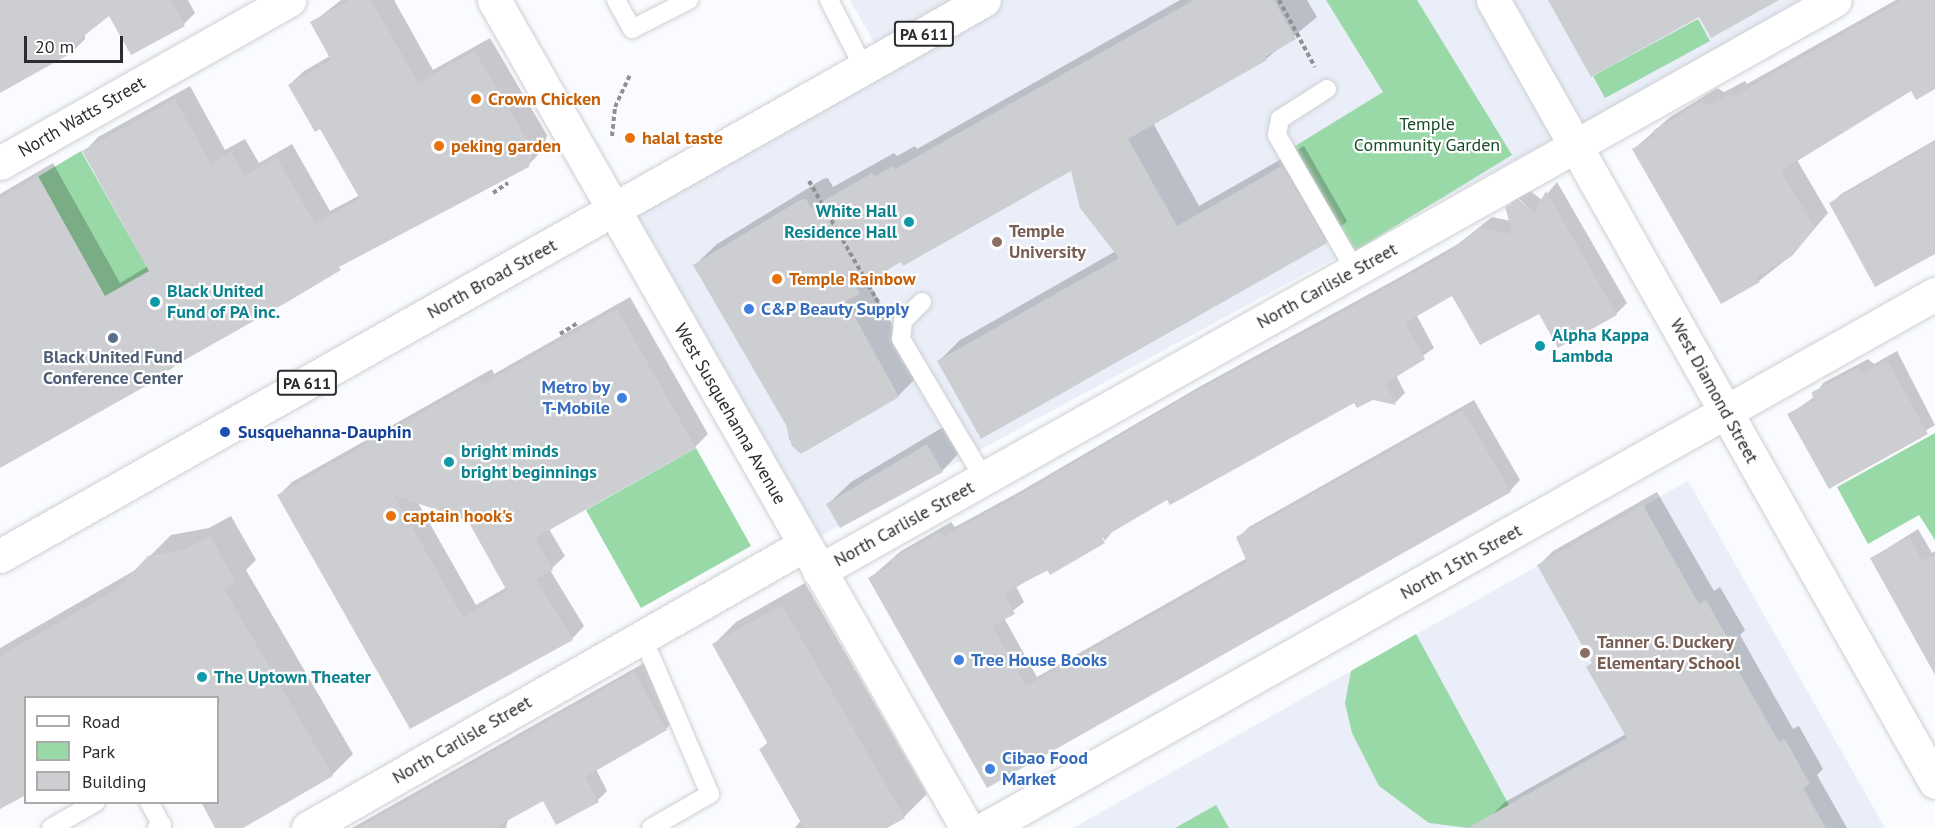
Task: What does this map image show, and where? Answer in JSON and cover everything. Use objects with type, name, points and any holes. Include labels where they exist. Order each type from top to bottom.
[{"type":"street","name":"North Watts Street","points":[[0,164],[289,0]]},
{"type":"street","name":"West Susquehanna Avenue","points":[[494,0],[967,828]]},
{"type":"street","name":"North Broad Street","points":[[0,556],[984,0]]},
{"type":"street","name":"West Diamond Street","points":[[1493,0],[1935,782]]},
{"type":"street","name":"North Carlisle Street","points":[[308,828],[643,638],[984,479],[1576,148],[1835,0]]},
{"type":"street","name":"North 15th Street","points":[[986,828],[1935,294]]},
{"type":"lane","points":[[616,0],[632,29],[689,0]]},
{"type":"lane","points":[[829,0],[864,68]]},
{"type":"lane","points":[[1327,89],[1280,119],[1277,135],[1356,270]]},
{"type":"lane","points":[[922,302],[903,321],[901,339],[984,479]]},
{"type":"lane","points":[[643,638],[710,794],[651,828]]},
{"type":"lane","points":[[51,828],[93,804]]},
{"type":"lane","points":[[150,804],[162,825],[157,828]]},
{"type":"path","points":[[1279,0],[1327,89]]},
{"type":"path","points":[[612,137],[615,107],[630,75]]},
{"type":"path","points":[[809,181],[876,301],[902,330]]},
{"type":"path","points":[[493,193],[508,183]]},
{"type":"path","points":[[560,334],[579,322]]},
{"type":"shaded area","name":"Temple University","points":[[850,0],[1811,0],[804,545],[613,211],[883,58]]},
{"type":"shaded area","name":"Tanner G. Duckery Elementary School","points":[[1688,481],[1885,828],[1073,828]]},
{"type":"green space","name":"Temple Community Garden","points":[[1326,0],[1417,0],[1512,155],[1355,251],[1292,148],[1383,92]]},
{"type":"green space","points":[[1698,19],[1710,41],[1605,98],[1593,76]]},
{"type":"green space","points":[[81,151],[151,274],[152,329],[174,367],[152,380],[34,179]]},
{"type":"green space","points":[[1935,433],[1935,540],[1919,515],[1868,544],[1837,487]]},
{"type":"green space","points":[[696,448],[751,546],[641,608],[586,510]]},
{"type":"green space","points":[[1416,634],[1509,805],[1469,828],[1429,823],[1379,786],[1352,733],[1345,703],[1351,671]]},
{"type":"green space","points":[[1216,805],[1229,828],[1175,828]]},
{"type":"building","points":[[0,0],[171,0],[185,26],[131,55],[109,16],[75,43],[75,51],[0,93]]},
{"type":"building","points":[[350,0],[371,0],[418,83],[475,51],[533,150],[529,167],[339,267],[341,270],[289,301],[151,379],[153,382],[0,468],[0,198],[38,176],[105,296],[149,271],[82,151],[175,99],[211,164],[231,152],[244,176],[277,158],[315,224],[360,199],[320,129],[315,132],[288,85],[331,60],[310,22]]},
{"type":"building","name":"White Hall Residence Hall","points":[[1194,0],[1274,0],[1296,39],[1265,57],[1267,60],[1128,139],[1177,226],[1282,166],[1327,243],[981,439],[937,361],[1119,258],[1080,208],[1071,171],[903,266],[901,262],[856,287],[860,294],[846,301],[899,397],[801,454],[792,446],[786,425],[693,265],[800,200],[806,199],[811,208],[872,173],[875,176],[894,166],[895,169]]},
{"type":"building","points":[[1548,0],[1779,0],[1711,38],[1699,17],[1591,77]]},
{"type":"building","points":[[1902,0],[1935,0],[1935,89],[1916,100],[1911,91],[1781,171],[1815,228],[1792,256],[1756,277],[1760,282],[1721,304],[1632,149],[1655,135],[1654,130],[1703,101],[1709,105],[1731,94],[1733,97]]},
{"type":"building","points":[[1935,142],[1935,254],[1875,287],[1829,203]]},
{"type":"building","points":[[1546,191],[1617,315],[1558,348],[1539,314],[1480,345],[1452,296],[1405,323],[1425,359],[1385,384],[1396,405],[1373,400],[1357,408],[1354,403],[1170,505],[1167,500],[1102,538],[1105,543],[1050,575],[1047,570],[1004,594],[1015,614],[992,626],[1026,686],[1247,562],[1236,537],[1463,410],[1511,492],[987,788],[868,578],[891,565],[889,561],[940,532],[944,536],[1009,501],[1186,397],[1446,254],[1480,227],[1513,234],[1505,207],[1518,200],[1534,212]]},
{"type":"building","points":[[617,309],[696,448],[535,538],[553,570],[536,579],[573,640],[410,729],[277,495],[479,380],[481,385]],"holes":[[[394,495],[468,521],[507,591],[463,617]]]},
{"type":"building","points":[[1887,360],[1928,434],[1829,489],[1787,414],[1813,400],[1812,392],[1858,368],[1864,373]]},
{"type":"building","points":[[927,444],[943,472],[840,528],[826,504]]},
{"type":"building","points":[[1643,505],[1699,604],[1706,600],[1732,646],[1726,649],[1779,742],[1785,739],[1810,784],[1803,788],[1826,828],[1468,828],[1627,738],[1586,667],[1592,663],[1537,565]]},
{"type":"building","name":"The Uptown Theater","points":[[210,536],[236,582],[224,589],[333,776],[243,828],[215,828],[202,804],[219,804],[219,696],[24,696],[24,796],[0,809],[0,656],[117,589],[148,556],[186,549]]},
{"type":"building","points":[[1909,537],[1922,561],[1935,554],[1935,675],[1870,558]]},
{"type":"building","points":[[782,605],[905,818],[887,828],[804,828],[759,749],[768,744],[712,644]]},
{"type":"building","points":[[634,672],[667,730],[585,777],[599,802],[556,825],[543,801],[494,828],[358,828]]},
{"type":"place","name":"Crown Chicken","points":[[476,99]]},
{"type":"place","name":"halal taste","points":[[630,138]]},
{"type":"place","name":"peking garden","points":[[439,146]]},
{"type":"place","name":"White Hall Residence Hall","points":[[909,222]]},
{"type":"place","name":"Temple University","points":[[997,242]]},
{"type":"place","name":"Temple Rainbow","points":[[777,279]]},
{"type":"place","name":"Black United Fund of PA inc.","points":[[155,302]]},
{"type":"place","name":"C&P Beauty Supply","points":[[749,309]]},
{"type":"place","name":"Black United Fund Conference Center","points":[[113,338]]},
{"type":"place","name":"Alpha Kappa Lambda","points":[[1540,346]]},
{"type":"place","name":"Metro by T-Mobile","points":[[622,398]]},
{"type":"place","name":"Susquehanna-Dauphin","points":[[225,432]]},
{"type":"place","name":"bright minds bright beginnings","points":[[449,462]]},
{"type":"place","name":"captain hook's","points":[[391,516]]},
{"type":"place","name":"Tanner G. Duckery Elementary School","points":[[1585,653]]},
{"type":"place","name":"Tree House Books","points":[[959,660]]},
{"type":"place","name":"The Uptown Theater","points":[[202,677]]},
{"type":"place","name":"Cibao Food Market","points":[[990,769]]}]
